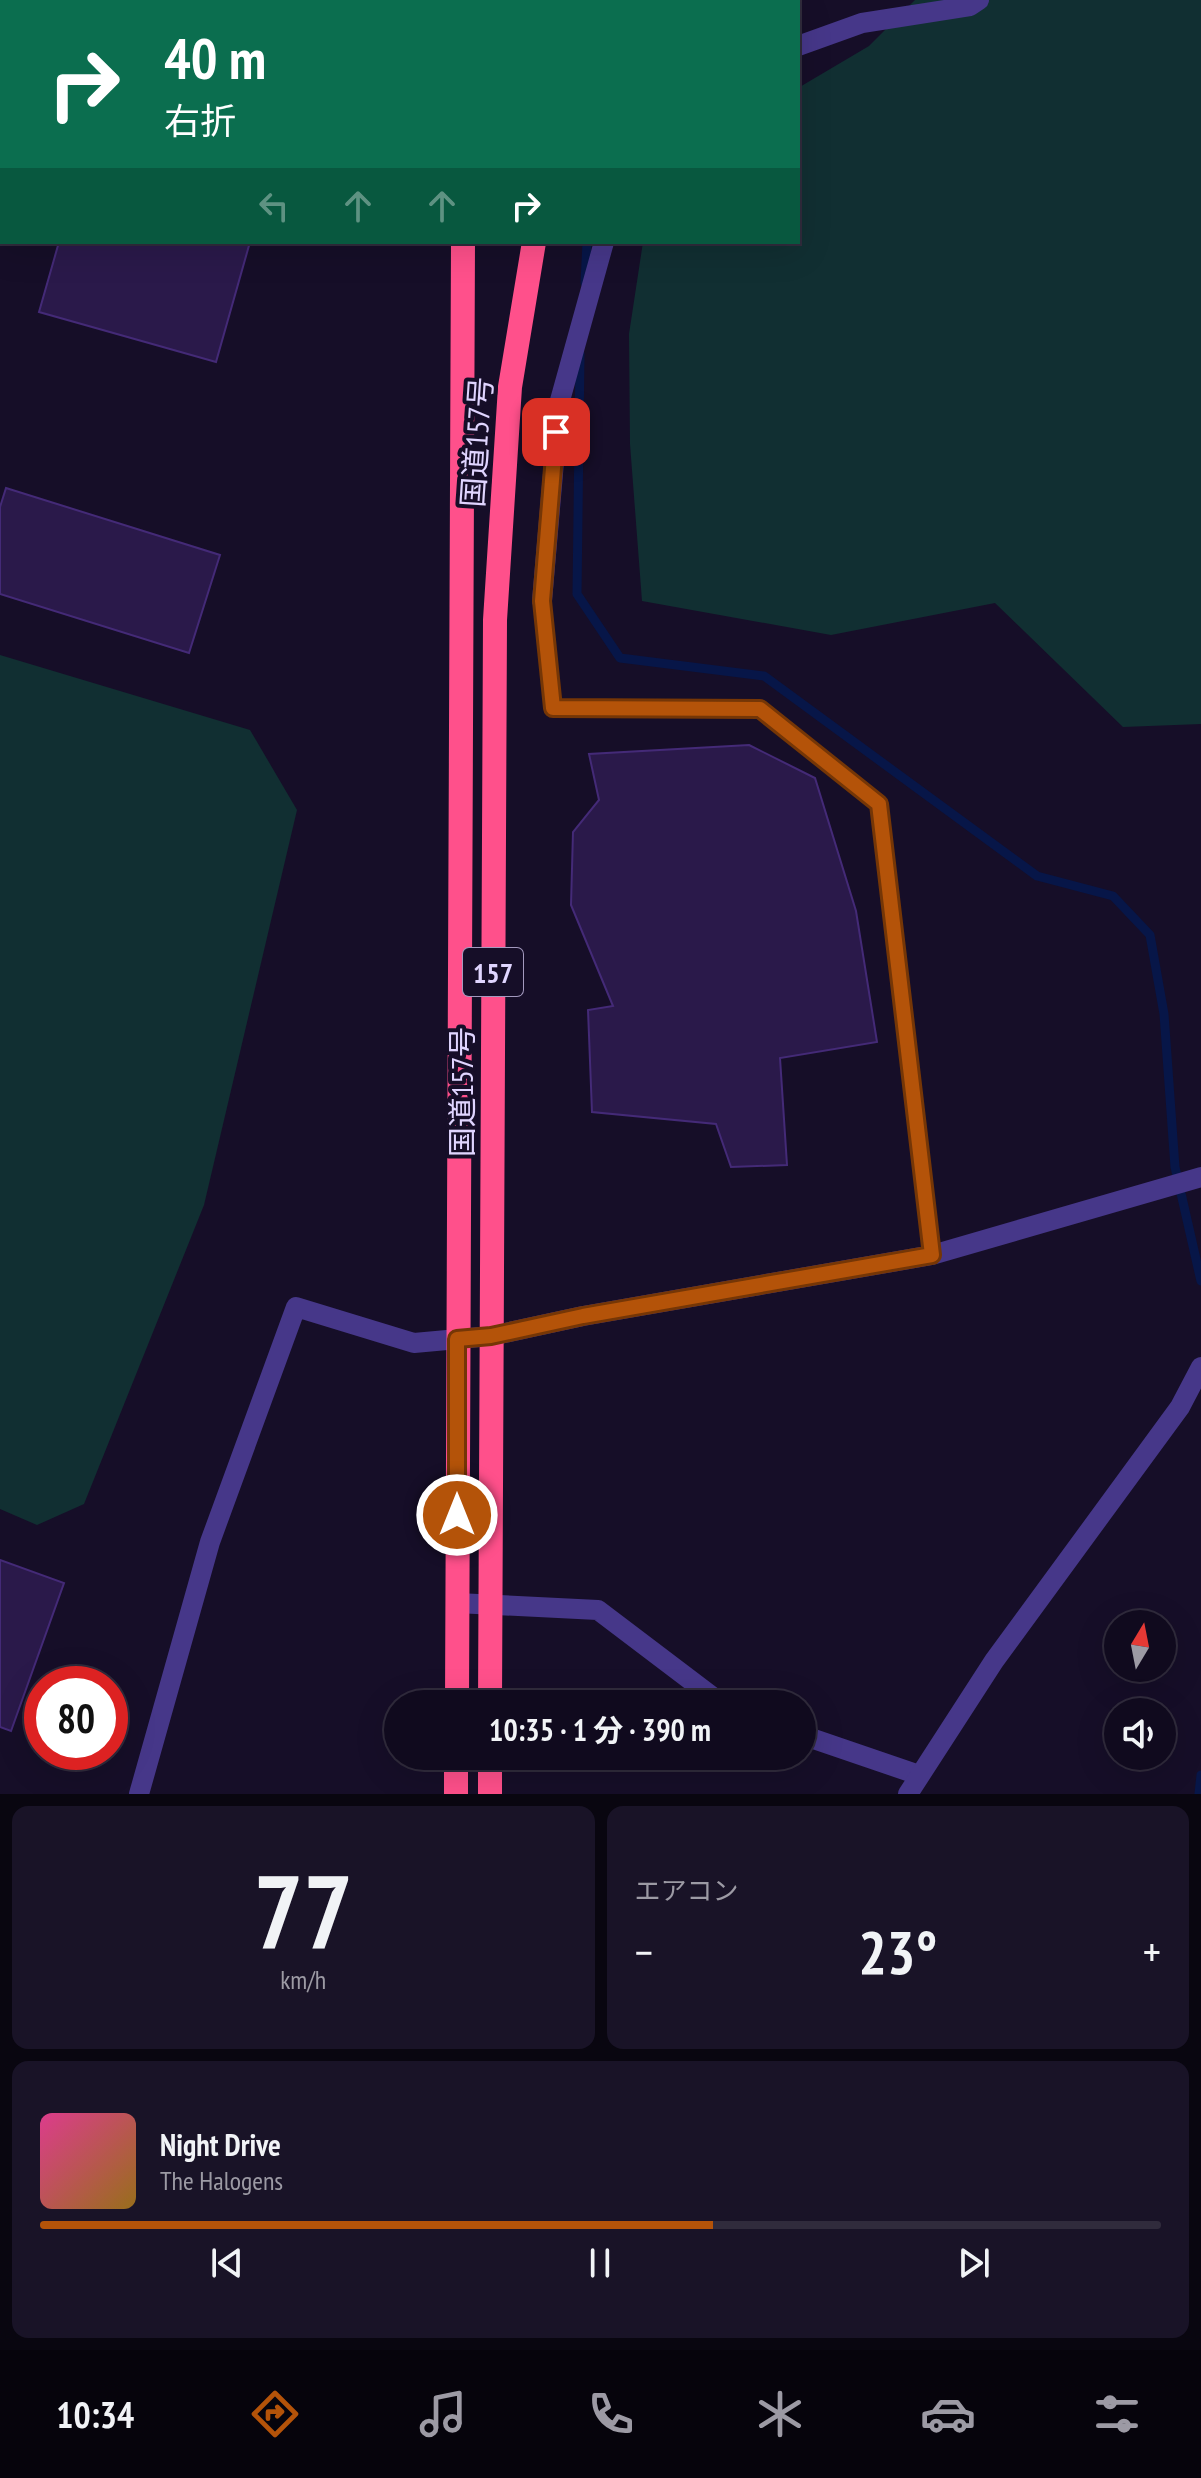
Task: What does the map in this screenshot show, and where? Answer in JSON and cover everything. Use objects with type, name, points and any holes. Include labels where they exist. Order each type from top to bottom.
[{"type":"highway","name":"国道157号","points":[[457,1690],[463,244]]},
{"type":"highway","name":"国道157号","points":[[490,1690],[495,620],[510,387],[534,244]]},
{"type":"highway","points":[[456,1770],[456,1794]]},
{"type":"highway","points":[[490,1770],[490,1794]]},
{"type":"street","points":[[800,45],[862,23],[970,6],[979,0]]},
{"type":"street","points":[[542,601],[559,404],[603,244]]},
{"type":"street","points":[[139,1794],[210,1542],[296,1307],[414,1343],[491,1336],[583,1316],[932,1255],[1201,1177]]},
{"type":"street","points":[[908,1794],[994,1661],[1180,1407],[1201,1367]]},
{"type":"street","points":[[457,1603],[598,1610],[704,1690]]},
{"type":"street","points":[[816,1740],[919,1775]]},
{"type":"lane","points":[[542,601],[553,708],[760,709],[879,804],[932,1255]]},
{"type":"green space","points":[[915,0],[1201,0],[1201,724],[1123,727],[995,603],[831,635],[642,601],[630,444],[629,334],[643,244],[800,244],[800,87],[869,46]]},
{"type":"green space","points":[[0,655],[250,730],[297,810],[204,1205],[84,1504],[37,1525],[0,1509]]},
{"type":"building","points":[[58,244],[249,244],[216,362],[39,312]]},
{"type":"building","points":[[6,488],[220,555],[189,653],[0,594],[0,507]]},
{"type":"building","points":[[749,745],[815,778],[856,911],[877,1042],[780,1058],[787,1165],[731,1167],[716,1124],[592,1112],[588,1010],[613,1006],[571,905],[573,832],[599,800],[589,754]]},
{"type":"building","points":[[0,1560],[64,1583],[34,1666],[24,1666],[24,1695],[11,1731],[0,1727]]},
{"type":"waterway","points":[[585,283],[587,244]]},
{"type":"waterway","points":[[580,354],[577,594],[620,658],[764,676],[1037,876],[1113,896],[1150,935],[1164,1014],[1175,1167],[1201,1281]]},
{"type":"waterway","points":[[1199,1794],[1201,1775]]},
{"type":"route","points":[[457,1515],[457,1339],[491,1336],[583,1316],[932,1255],[879,804],[760,709],[553,708],[542,601],[556,432]]}]
